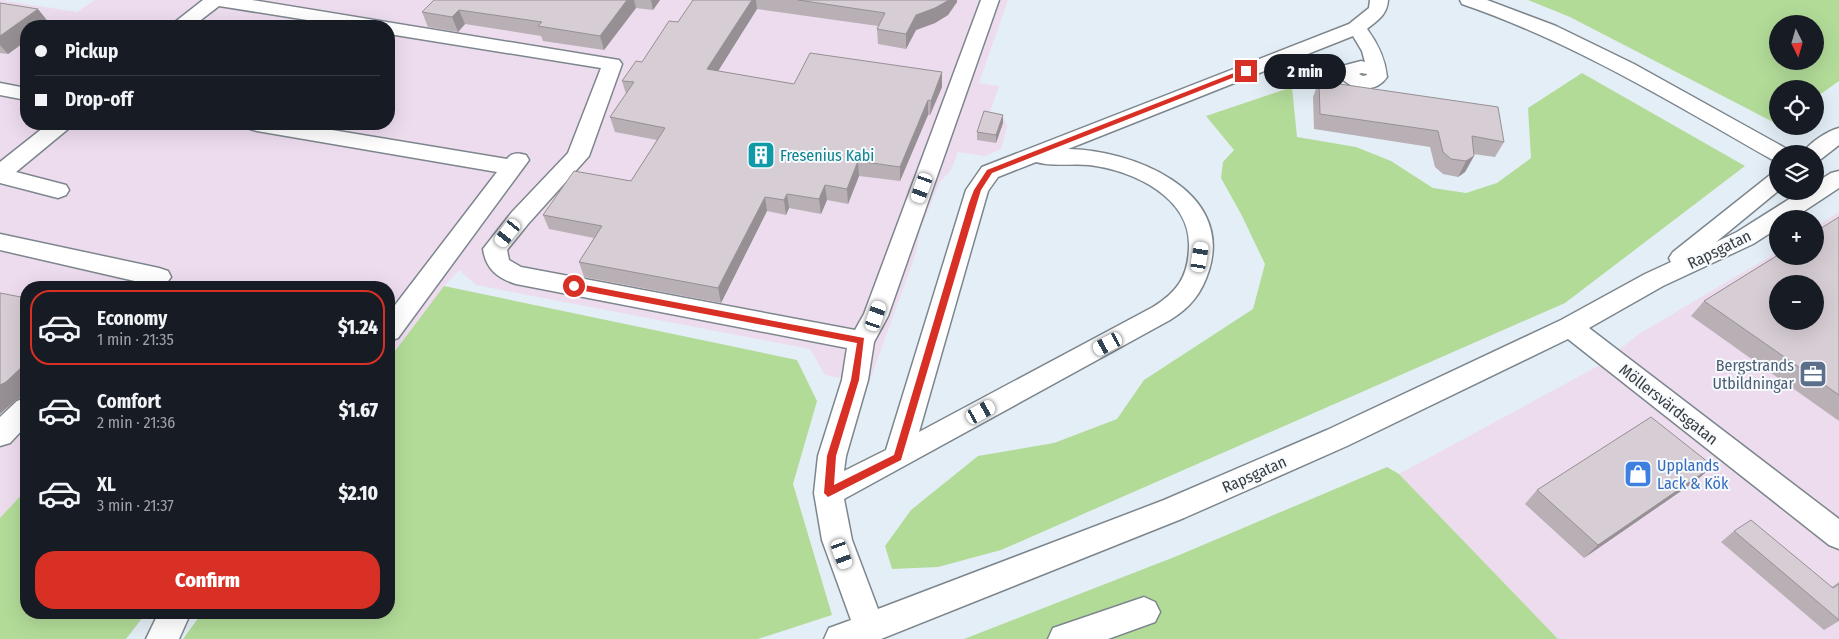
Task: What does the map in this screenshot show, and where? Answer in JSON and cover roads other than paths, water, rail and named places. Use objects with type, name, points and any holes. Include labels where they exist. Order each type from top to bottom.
[{"type":"street","points":[[190,20],[216,0],[341,20]]},
{"type":"street","points":[[870,629],[837,540],[828,493],[832,456],[855,380],[861,341],[876,316],[990,0]]},
{"type":"street","points":[[898,457],[977,190],[990,172],[1356,28],[1378,10],[1379,0]]},
{"type":"street","points":[[1469,0],[1529,21],[1567,39],[1769,149]]},
{"type":"street","points":[[1356,28],[1375,56],[1376,70]]},
{"type":"street","points":[[395,29],[612,64],[578,156],[520,218],[495,249],[496,261],[504,270],[516,275],[861,341]]},
{"type":"street","points":[[0,90],[20,93]]},
{"type":"street","points":[[0,175],[54,130]]},
{"type":"street","points":[[297,130],[516,163],[395,324]]},
{"type":"street","points":[[1824,146],[1839,135]]},
{"type":"street","points":[[828,493],[1147,322],[1184,298],[1198,270],[1203,244],[1196,218],[1180,196],[1154,178],[1124,166],[1083,156],[1026,158]]},
{"type":"street","points":[[0,175],[58,190]]},
{"type":"street","name":"Rapsgatan","points":[[840,639],[870,629],[1183,505],[1337,438],[1570,326],[1654,280],[1745,238],[1829,178]]},
{"type":"street","name":"Rapsgatan","points":[[1654,280],[1769,187]]},
{"type":"street","points":[[0,242],[159,276],[154,281]]},
{"type":"street","name":"Möllersvärdsgatan","points":[[1570,326],[1839,536]]},
{"type":"street","points":[[0,435],[20,415]]},
{"type":"street","points":[[1064,639],[1144,612]]},
{"type":"street","points":[[162,639],[172,619]]},
{"type":"place","name":"Fresenius Kabi","points":[[761,155]]},
{"type":"place","name":"Bergstrands Utbildningar","points":[[1813,374]]},
{"type":"place","name":"Upplands Lack & Kök","points":[[1638,474]]}]
